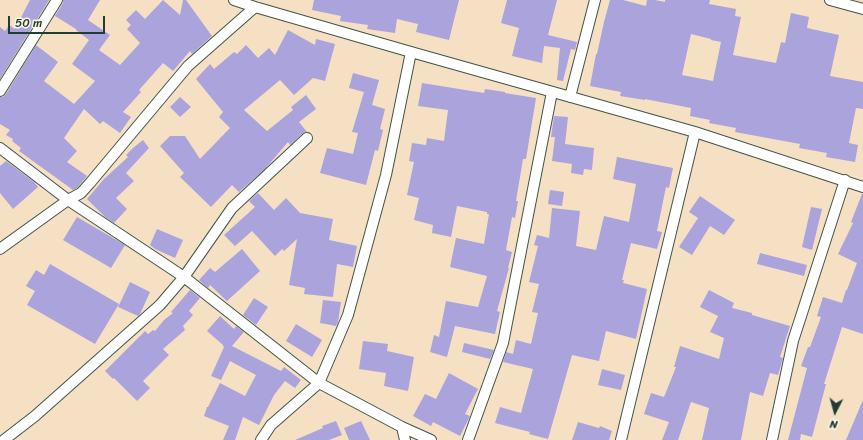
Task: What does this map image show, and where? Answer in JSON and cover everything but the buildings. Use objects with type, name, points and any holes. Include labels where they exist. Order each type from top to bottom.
[{"type":"street","points":[[0,91],[58,0]]},
{"type":"street","points":[[234,0],[411,52],[695,132],[863,187]]},
{"type":"street","points":[[570,97],[595,0]]},
{"type":"street","points":[[830,0],[863,9]]},
{"type":"street","points":[[0,249],[68,200],[81,193],[188,66],[255,7]]},
{"type":"street","points":[[261,440],[271,425],[319,383],[348,315],[386,175],[411,52]]},
{"type":"street","points":[[468,440],[503,343],[552,92]]},
{"type":"street","points":[[621,440],[695,132]]},
{"type":"street","points":[[4,440],[35,416],[160,305],[184,277],[232,208],[307,138]]},
{"type":"street","points":[[0,148],[68,200],[184,277],[319,383],[402,427],[431,440]]},
{"type":"street","points":[[772,440],[793,341],[845,180]]},
{"type":"street","points":[[402,427],[405,440]]}]
